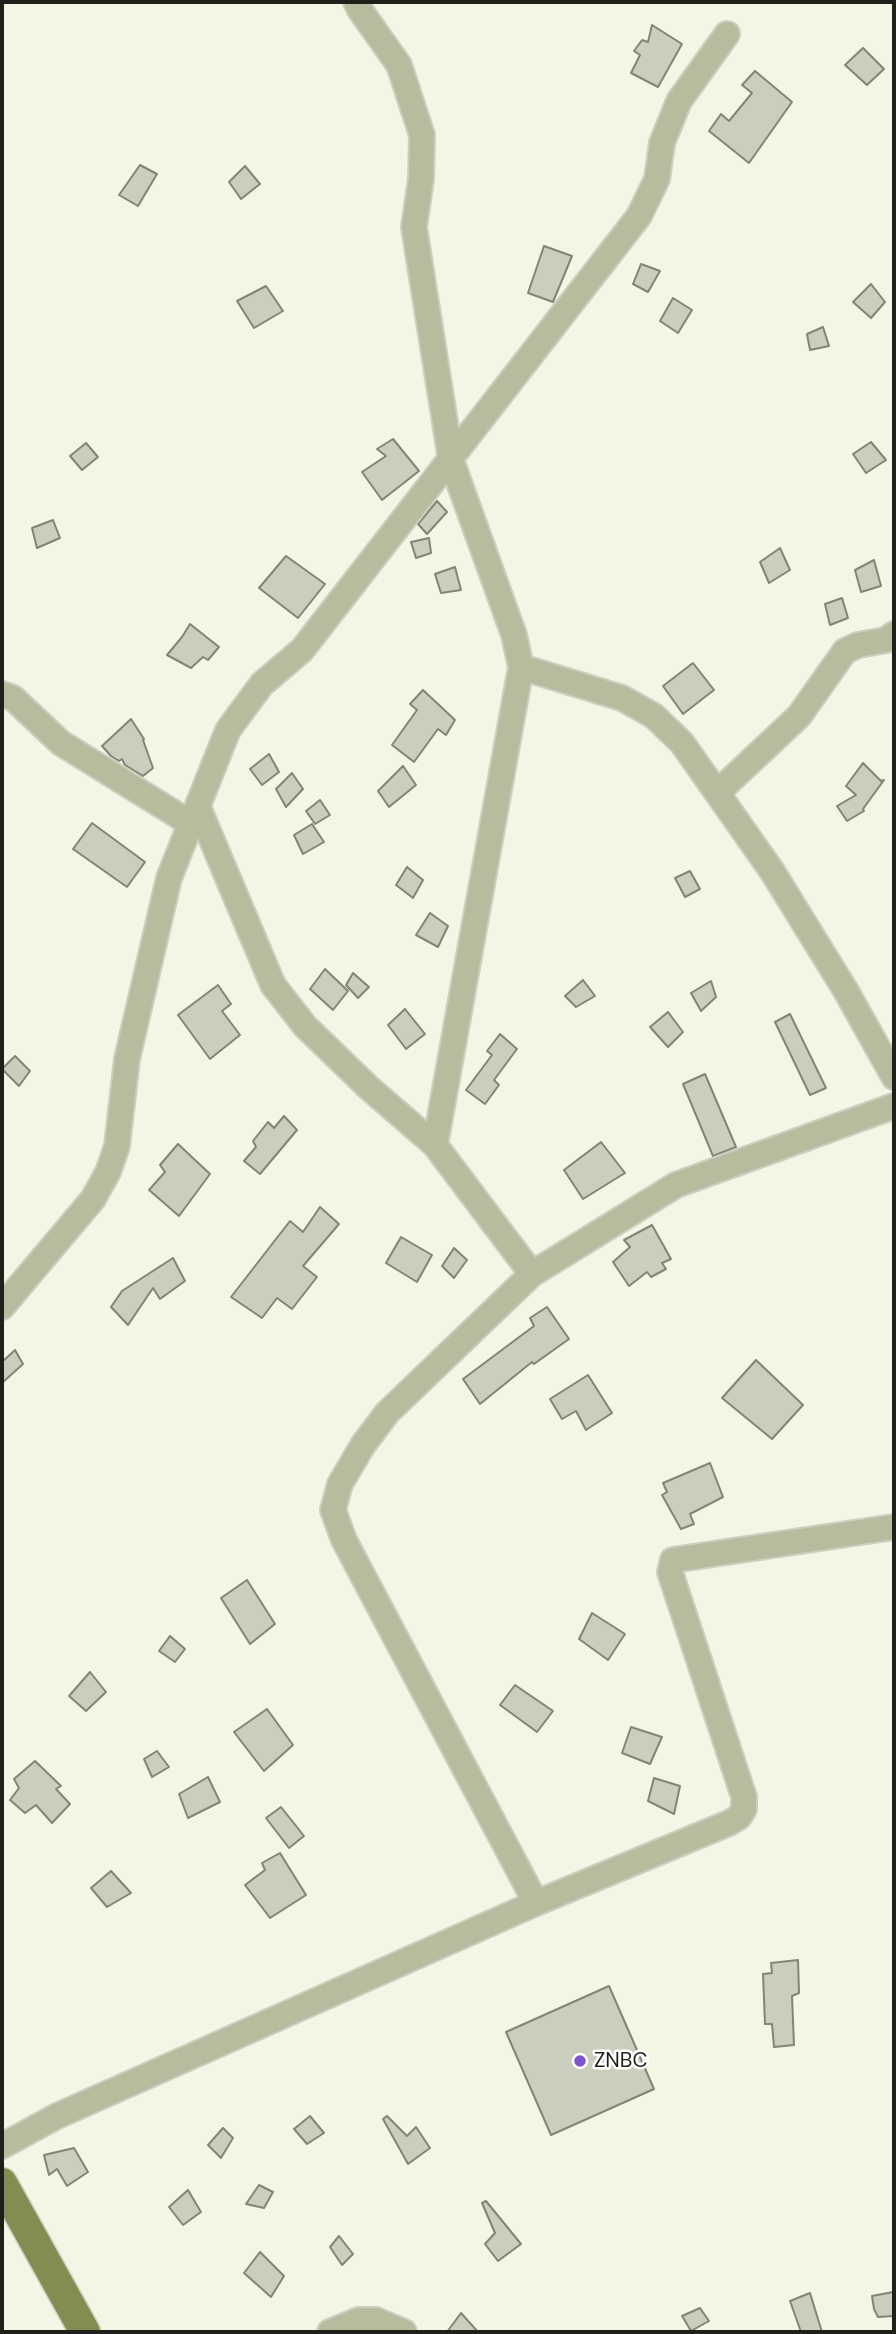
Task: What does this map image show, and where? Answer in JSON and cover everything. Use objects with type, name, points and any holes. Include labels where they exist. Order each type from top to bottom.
[{"type":"main road","points":[[2,2183],[85,2332]]},
{"type":"street","points":[[356,2],[399,65],[422,135],[421,179],[414,227],[451,460],[514,635],[521,667],[435,1145]]},
{"type":"street","points":[[2,1307],[93,1199],[108,1172],[117,1146],[127,1059],[166,891],[228,730],[262,684],[302,650],[639,216],[657,179],[662,143],[679,101],[727,34]]},
{"type":"street","points":[[718,792],[799,716],[845,651],[858,645],[886,640],[894,634]]},
{"type":"street","points":[[521,667],[622,698],[654,716],[682,743],[786,893],[846,991],[894,1077]]},
{"type":"street","points":[[2,694],[13,698],[61,743],[194,815],[273,985],[305,1026],[368,1087],[435,1145],[532,1274]]},
{"type":"street","points":[[537,1903],[344,1540],[333,1510],[340,1483],[387,1413],[532,1274],[676,1185],[894,1106]]},
{"type":"street","points":[[2,2146],[57,2116],[537,1903],[729,1823],[744,1809],[744,1797],[670,1572],[673,1560],[894,1527]]},
{"type":"street","points":[[330,2332],[359,2320],[376,2320],[404,2332]]},
{"type":"building","points":[[652,25],[682,44],[658,87],[631,73],[640,55],[634,51],[642,40],[648,42]]},
{"type":"building","points":[[863,48],[884,69],[867,85],[845,65]]},
{"type":"building","points":[[755,71],[792,102],[749,163],[709,131],[721,114],[729,121],[752,93],[742,85]]},
{"type":"building","points":[[140,165],[157,174],[138,206],[119,195]]},
{"type":"building","points":[[245,166],[260,184],[241,199],[229,182]]},
{"type":"building","points":[[544,246],[572,256],[553,302],[528,293]]},
{"type":"building","points":[[641,264],[660,271],[648,292],[633,284]]},
{"type":"building","points":[[871,284],[885,302],[871,318],[853,302]]},
{"type":"building","points":[[266,286],[283,311],[254,328],[237,301]]},
{"type":"building","points":[[673,298],[692,310],[678,333],[660,321]]},
{"type":"building","points":[[823,327],[829,346],[810,350],[807,334]]},
{"type":"building","points":[[393,439],[419,471],[382,500],[362,472],[386,456],[377,449]]},
{"type":"building","points":[[871,442],[886,460],[866,473],[853,454]]},
{"type":"building","points":[[86,443],[98,457],[82,470],[70,456]]},
{"type":"building","points":[[437,501],[447,512],[427,534],[418,524]]},
{"type":"building","points":[[53,520],[60,538],[37,548],[32,528]]},
{"type":"building","points":[[429,538],[431,553],[416,558],[411,542]]},
{"type":"building","points":[[780,548],[790,570],[769,583],[760,562]]},
{"type":"building","points":[[286,556],[325,584],[298,618],[259,588]]},
{"type":"building","points":[[874,560],[881,586],[861,592],[855,570]]},
{"type":"building","points":[[455,567],[461,590],[441,593],[435,574]]},
{"type":"building","points":[[842,598],[848,618],[830,625],[825,604]]},
{"type":"building","points":[[190,624],[219,647],[208,660],[203,657],[191,668],[167,655]]},
{"type":"building","points":[[693,663],[714,690],[683,714],[663,686]]},
{"type":"building","points":[[423,690],[455,720],[446,735],[438,729],[414,762],[392,745],[417,710],[410,704]]},
{"type":"building","points":[[131,719],[144,739],[153,768],[143,776],[125,765],[122,759],[119,761],[111,756],[102,746]]},
{"type":"building","points":[[269,754],[279,772],[262,785],[250,769]]},
{"type":"building","points":[[863,763],[881,781],[884,780],[864,811],[847,821],[837,806],[856,795],[846,786]]},
{"type":"building","points":[[403,766],[416,785],[389,807],[378,791]]},
{"type":"building","points":[[292,773],[303,789],[286,807],[276,789]]},
{"type":"building","points":[[320,800],[330,815],[315,824],[306,811]]},
{"type":"building","points":[[92,823],[145,862],[127,887],[73,849]]},
{"type":"building","points":[[312,824],[324,842],[303,854],[294,835]]},
{"type":"building","points":[[407,867],[423,880],[413,898],[396,885]]},
{"type":"building","points":[[690,871],[700,889],[685,897],[675,878]]},
{"type":"building","points":[[430,913],[448,926],[438,947],[416,935]]},
{"type":"building","points":[[325,969],[348,991],[333,1010],[310,989]]},
{"type":"building","points":[[353,973],[369,987],[358,998],[346,985]]},
{"type":"building","points":[[583,980],[595,996],[576,1007],[565,996]]},
{"type":"building","points":[[711,981],[716,997],[701,1011],[691,993]]},
{"type":"building","points":[[218,985],[231,1004],[222,1011],[240,1035],[210,1059],[178,1015]]},
{"type":"building","points":[[405,1009],[425,1034],[406,1049],[388,1025]]},
{"type":"building","points":[[668,1012],[683,1032],[668,1047],[650,1027]]},
{"type":"building","points":[[790,1014],[826,1088],[810,1095],[775,1022]]},
{"type":"building","points":[[500,1034],[517,1049],[494,1080],[499,1085],[485,1104],[466,1090],[492,1055],[487,1051]]},
{"type":"building","points":[[15,1056],[30,1071],[19,1086],[2,1069]]},
{"type":"building","points":[[705,1074],[736,1147],[713,1156],[683,1084]]},
{"type":"building","points":[[284,1116],[297,1130],[260,1174],[244,1161],[256,1147],[253,1141],[268,1122],[274,1128]]},
{"type":"building","points":[[601,1142],[625,1173],[583,1199],[564,1170]]},
{"type":"building","points":[[178,1144],[210,1174],[179,1216],[149,1190],[165,1172],[160,1165]]},
{"type":"building","points":[[320,1207],[339,1224],[303,1266],[317,1277],[292,1309],[277,1298],[262,1318],[231,1297],[290,1221],[303,1232]]},
{"type":"building","points":[[652,1225],[671,1259],[662,1263],[666,1269],[651,1277],[647,1272],[629,1286],[613,1262],[630,1247],[624,1240]]},
{"type":"building","points":[[401,1237],[432,1255],[417,1282],[386,1263]]},
{"type":"building","points":[[454,1248],[467,1260],[454,1278],[442,1266]]},
{"type":"building","points":[[173,1258],[185,1281],[160,1299],[153,1288],[128,1325],[111,1307],[122,1291]]},
{"type":"building","points":[[547,1307],[569,1339],[534,1364],[532,1362],[480,1404],[463,1379],[534,1326],[530,1318]]},
{"type":"building","points":[[15,1350],[23,1364],[2,1383],[2,1362]]},
{"type":"building","points":[[756,1360],[803,1405],[772,1439],[722,1398]]},
{"type":"building","points":[[588,1375],[612,1413],[586,1430],[576,1411],[562,1419],[550,1399]]},
{"type":"building","points":[[710,1463],[723,1497],[690,1514],[694,1524],[681,1529],[662,1495],[667,1492],[663,1483]]},
{"type":"building","points":[[247,1580],[275,1624],[250,1644],[221,1598]]},
{"type":"building","points":[[592,1613],[625,1634],[608,1660],[579,1639]]},
{"type":"building","points":[[170,1636],[185,1649],[175,1662],[159,1651]]},
{"type":"building","points":[[90,1672],[106,1692],[86,1711],[69,1696]]},
{"type":"building","points":[[515,1685],[553,1711],[537,1732],[500,1705]]},
{"type":"building","points":[[267,1709],[293,1745],[264,1771],[234,1732]]},
{"type":"building","points":[[631,1727],[662,1737],[650,1764],[622,1753]]},
{"type":"building","points":[[157,1751],[169,1767],[152,1777],[144,1759]]},
{"type":"building","points":[[35,1761],[61,1786],[56,1789],[70,1804],[52,1823],[36,1805],[25,1813],[10,1800],[19,1788],[14,1779]]},
{"type":"building","points":[[208,1777],[220,1802],[188,1818],[179,1794]]},
{"type":"building","points":[[654,1778],[680,1786],[674,1814],[648,1801]]},
{"type":"building","points":[[281,1807],[304,1836],[289,1848],[266,1818]]},
{"type":"building","points":[[280,1853],[306,1895],[270,1918],[245,1885],[265,1870],[262,1863]]},
{"type":"building","points":[[111,1871],[131,1893],[107,1907],[91,1888]]},
{"type":"building","points":[[798,1960],[799,1993],[792,1996],[794,2045],[774,2047],[772,2024],[765,2024],[763,1974],[772,1973],[771,1963]]},
{"type":"building","name":"ZNBC","points":[[609,1986],[654,2089],[551,2135],[506,2032]]},
{"type":"building","points":[[310,2116],[324,2133],[307,2144],[294,2129]]},
{"type":"building","points":[[387,2116],[407,2136],[416,2127],[430,2148],[408,2164],[383,2119]]},
{"type":"building","points":[[223,2128],[233,2138],[221,2158],[208,2145]]},
{"type":"building","points":[[74,2148],[88,2172],[67,2186],[57,2169],[49,2175],[44,2155]]},
{"type":"building","points":[[259,2185],[273,2192],[264,2208],[246,2204]]},
{"type":"building","points":[[188,2190],[201,2212],[183,2225],[169,2207]]},
{"type":"building","points":[[486,2201],[521,2244],[498,2261],[485,2244],[495,2233],[482,2203]]},
{"type":"building","points":[[339,2236],[353,2254],[342,2265],[330,2247]]},
{"type":"building","points":[[260,2252],[284,2276],[271,2297],[244,2273]]},
{"type":"building","points":[[893,2292],[894,2316],[878,2317],[872,2296]]},
{"type":"building","points":[[810,2293],[822,2332],[801,2332],[790,2301]]},
{"type":"building","points":[[700,2308],[709,2321],[691,2331],[682,2316]]},
{"type":"building","points":[[461,2313],[478,2332],[447,2332]]},
{"type":"place","name":"ZNBC","points":[[580,2061]]}]
